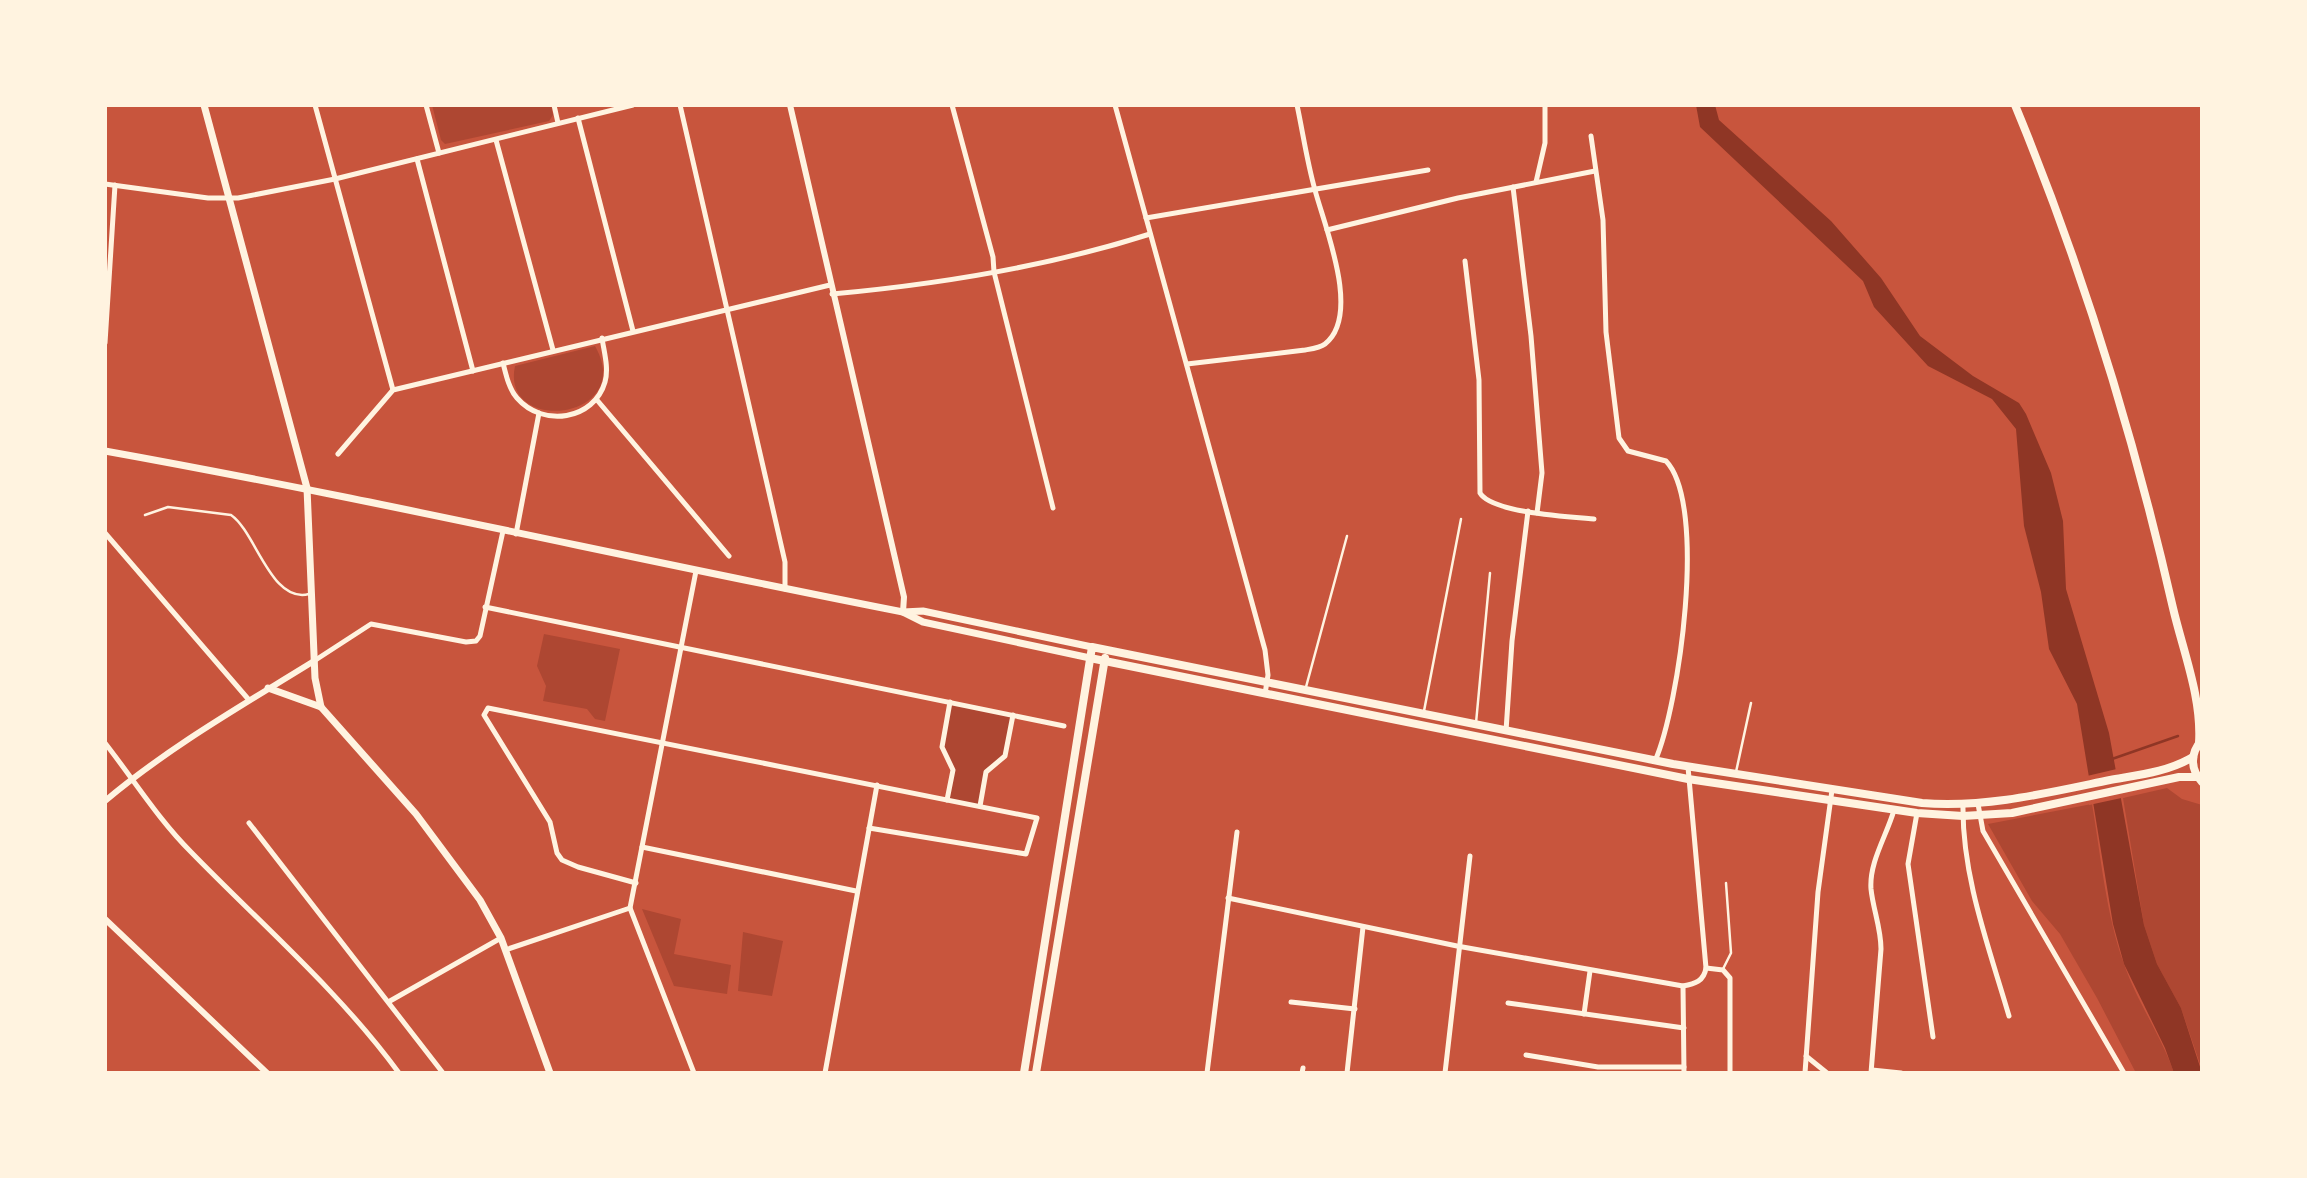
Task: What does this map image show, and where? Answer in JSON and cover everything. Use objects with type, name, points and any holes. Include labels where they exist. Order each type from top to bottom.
[{"type":"main road","points":[[204,105],[307,488],[314,661],[321,708]]},
{"type":"main road","points":[[105,450],[307,488],[785,589],[903,612],[923,611],[1688,767],[1909,801],[1963,805],[2033,796],[2162,770],[2193,757],[2201,742],[2200,710],[2122,408],[2070,252],[2015,105]]},
{"type":"main road","points":[[903,612],[919,621],[1486,739],[1688,779],[1917,813],[1980,815],[2035,808],[2165,780],[2200,780],[2193,757]]},
{"type":"main road","points":[[1024,1073],[1092,647]]},
{"type":"main road","points":[[1036,1073],[1107,650]]},
{"type":"main road","points":[[268,688],[321,708],[445,849],[468,880],[501,939],[550,1073]]},
{"type":"main road","points":[[1486,739],[1489,727]]},
{"type":"street","points":[[315,105],[393,390]]},
{"type":"street","points":[[426,105],[439,153]]},
{"type":"street","points":[[554,105],[558,123]]},
{"type":"street","points":[[105,184],[208,198],[229,198],[335,180],[633,105]]},
{"type":"street","points":[[680,105],[785,562],[785,589]]},
{"type":"street","points":[[790,105],[904,597],[903,612]]},
{"type":"street","points":[[952,105],[993,257],[994,272],[1053,508]]},
{"type":"street","points":[[1115,105],[1265,650],[1268,682],[1265,694]]},
{"type":"street","points":[[1187,364],[1305,350],[1328,342],[1339,317],[1342,295],[1314,188],[1297,105]]},
{"type":"street","points":[[1536,181],[1545,143],[1545,105]]},
{"type":"street","points":[[579,118],[633,331]]},
{"type":"street","points":[[1591,136],[1603,220],[1606,332],[1619,438],[1628,451],[1666,461],[1679,482],[1683,498],[1687,557],[1685,635],[1655,761]]},
{"type":"street","points":[[496,140],[553,350]]},
{"type":"street","points":[[417,159],[472,370]]},
{"type":"street","points":[[1146,218],[1428,170]]},
{"type":"street","points":[[1327,230],[1536,181],[1595,171]]},
{"type":"street","points":[[105,343],[115,185]]},
{"type":"street","points":[[1513,187],[1531,337],[1542,473],[1537,513]]},
{"type":"street","points":[[832,294],[934,284],[1066,260],[1150,234]]},
{"type":"street","points":[[1465,261],[1479,380],[1480,494],[1489,501],[1537,513],[1594,519]]},
{"type":"street","points":[[338,454],[393,390],[830,285]]},
{"type":"street","points":[[503,363],[515,395],[539,413],[574,415],[597,400],[606,369],[602,338]]},
{"type":"street","points":[[597,400],[729,556]]},
{"type":"street","points":[[516,534],[539,413]]},
{"type":"street","points":[[1506,731],[1512,641],[1528,511]]},
{"type":"street","points":[[105,801],[131,779],[249,700],[371,624],[476,642],[480,636],[503,531]]},
{"type":"street","points":[[105,533],[249,700]]},
{"type":"street","points":[[694,1073],[630,908],[665,741],[696,571]]},
{"type":"street","points":[[485,607],[1064,726]]},
{"type":"street","points":[[947,800],[953,770],[942,747],[950,702]]},
{"type":"street","points":[[636,883],[562,860],[557,853],[550,822],[488,722],[485,711],[490,708],[665,741],[1037,818],[1026,854],[869,828]]},
{"type":"street","points":[[980,807],[986,772],[1004,757],[1013,715]]},
{"type":"street","points":[[105,743],[189,850],[318,979],[399,1073]]},
{"type":"street","points":[[1228,898],[1457,946],[1683,986],[1701,980],[1706,968],[1688,767]]},
{"type":"street","points":[[825,1073],[877,785]]},
{"type":"street","points":[[1805,1073],[1818,892],[1832,790]]},
{"type":"street","points":[[1979,804],[1983,831],[2124,1073]]},
{"type":"street","points":[[1963,805],[1975,904],[2009,1016]]},
{"type":"street","points":[[1894,810],[1878,854],[1871,887],[1881,929],[1872,1071],[1901,1073]]},
{"type":"street","points":[[1917,813],[1908,864],[1933,1037]]},
{"type":"street","points":[[249,823],[390,1001],[443,1073]]},
{"type":"street","points":[[1207,1073],[1237,832]]},
{"type":"street","points":[[642,848],[856,891]]},
{"type":"street","points":[[1445,1073],[1457,946],[1470,856]]},
{"type":"street","points":[[505,950],[630,908]]},
{"type":"street","points":[[105,919],[267,1073]]},
{"type":"street","points":[[1347,1073],[1363,927]]},
{"type":"street","points":[[390,1001],[501,939]]},
{"type":"street","points":[[1706,968],[1723,970],[1730,978],[1730,1073]]},
{"type":"street","points":[[1584,1014],[1590,971]]},
{"type":"street","points":[[1526,1055],[1598,1070],[1684,1070],[1683,986]]},
{"type":"street","points":[[1290,1002],[1355,1009]]},
{"type":"street","points":[[1508,1003],[1684,1028]]},
{"type":"street","points":[[1806,1056],[1826,1073]]},
{"type":"lane","points":[[145,515],[168,507],[231,514],[283,588],[304,595],[313,593]]},
{"type":"lane","points":[[1423,714],[1461,519]]},
{"type":"lane","points":[[1306,690],[1347,536]]},
{"type":"lane","points":[[1476,725],[1490,573]]},
{"type":"lane","points":[[1737,775],[1751,704]]},
{"type":"lane","points":[[1723,970],[1731,953],[1726,883]]},
{"type":"shaded area","points":[[432,105],[551,105],[553,115],[549,121],[445,144],[441,140]]},
{"type":"shaded area","points":[[1696,105],[1715,105],[1719,120],[1831,221],[1881,278],[1920,336],[1973,376],[2019,403],[2026,414],[2051,473],[2063,521],[2066,589],[2109,733],[2144,925],[2157,964],[2181,1008],[2202,1073],[2174,1073],[2165,1048],[2124,964],[2113,924],[2077,704],[2049,649],[2041,592],[2024,526],[2016,429],[1992,399],[1928,366],[1874,307],[1863,281],[1700,127]]},
{"type":"shaded area","points":[[595,346],[603,371],[598,390],[584,403],[565,410],[545,410],[527,403],[516,388],[515,366]]},
{"type":"shaded area","points":[[544,634],[620,649],[605,721],[595,719],[587,709],[543,701],[546,686],[537,666]]},
{"type":"shaded area","points":[[950,702],[1013,715],[1005,756],[986,772],[980,806],[947,800],[953,770],[942,747]]},
{"type":"shaded area","points":[[2167,788],[2182,799],[2202,805],[2202,1070],[2181,1008],[2157,964],[2144,925],[2123,798]]},
{"type":"shaded area","points":[[2092,804],[2118,945],[2129,978],[2174,1073],[2136,1073],[2060,934],[2032,901],[1988,824]]},
{"type":"shaded area","points":[[642,909],[681,919],[674,954],[731,965],[727,994],[674,986]]},
{"type":"shaded area","points":[[743,932],[783,941],[772,996],[738,991]]},
{"type":"pier","points":[[2121,768],[2126,797],[2089,805],[2087,776]]},
{"type":"waterway","points":[[2112,759],[2178,736]]}]
